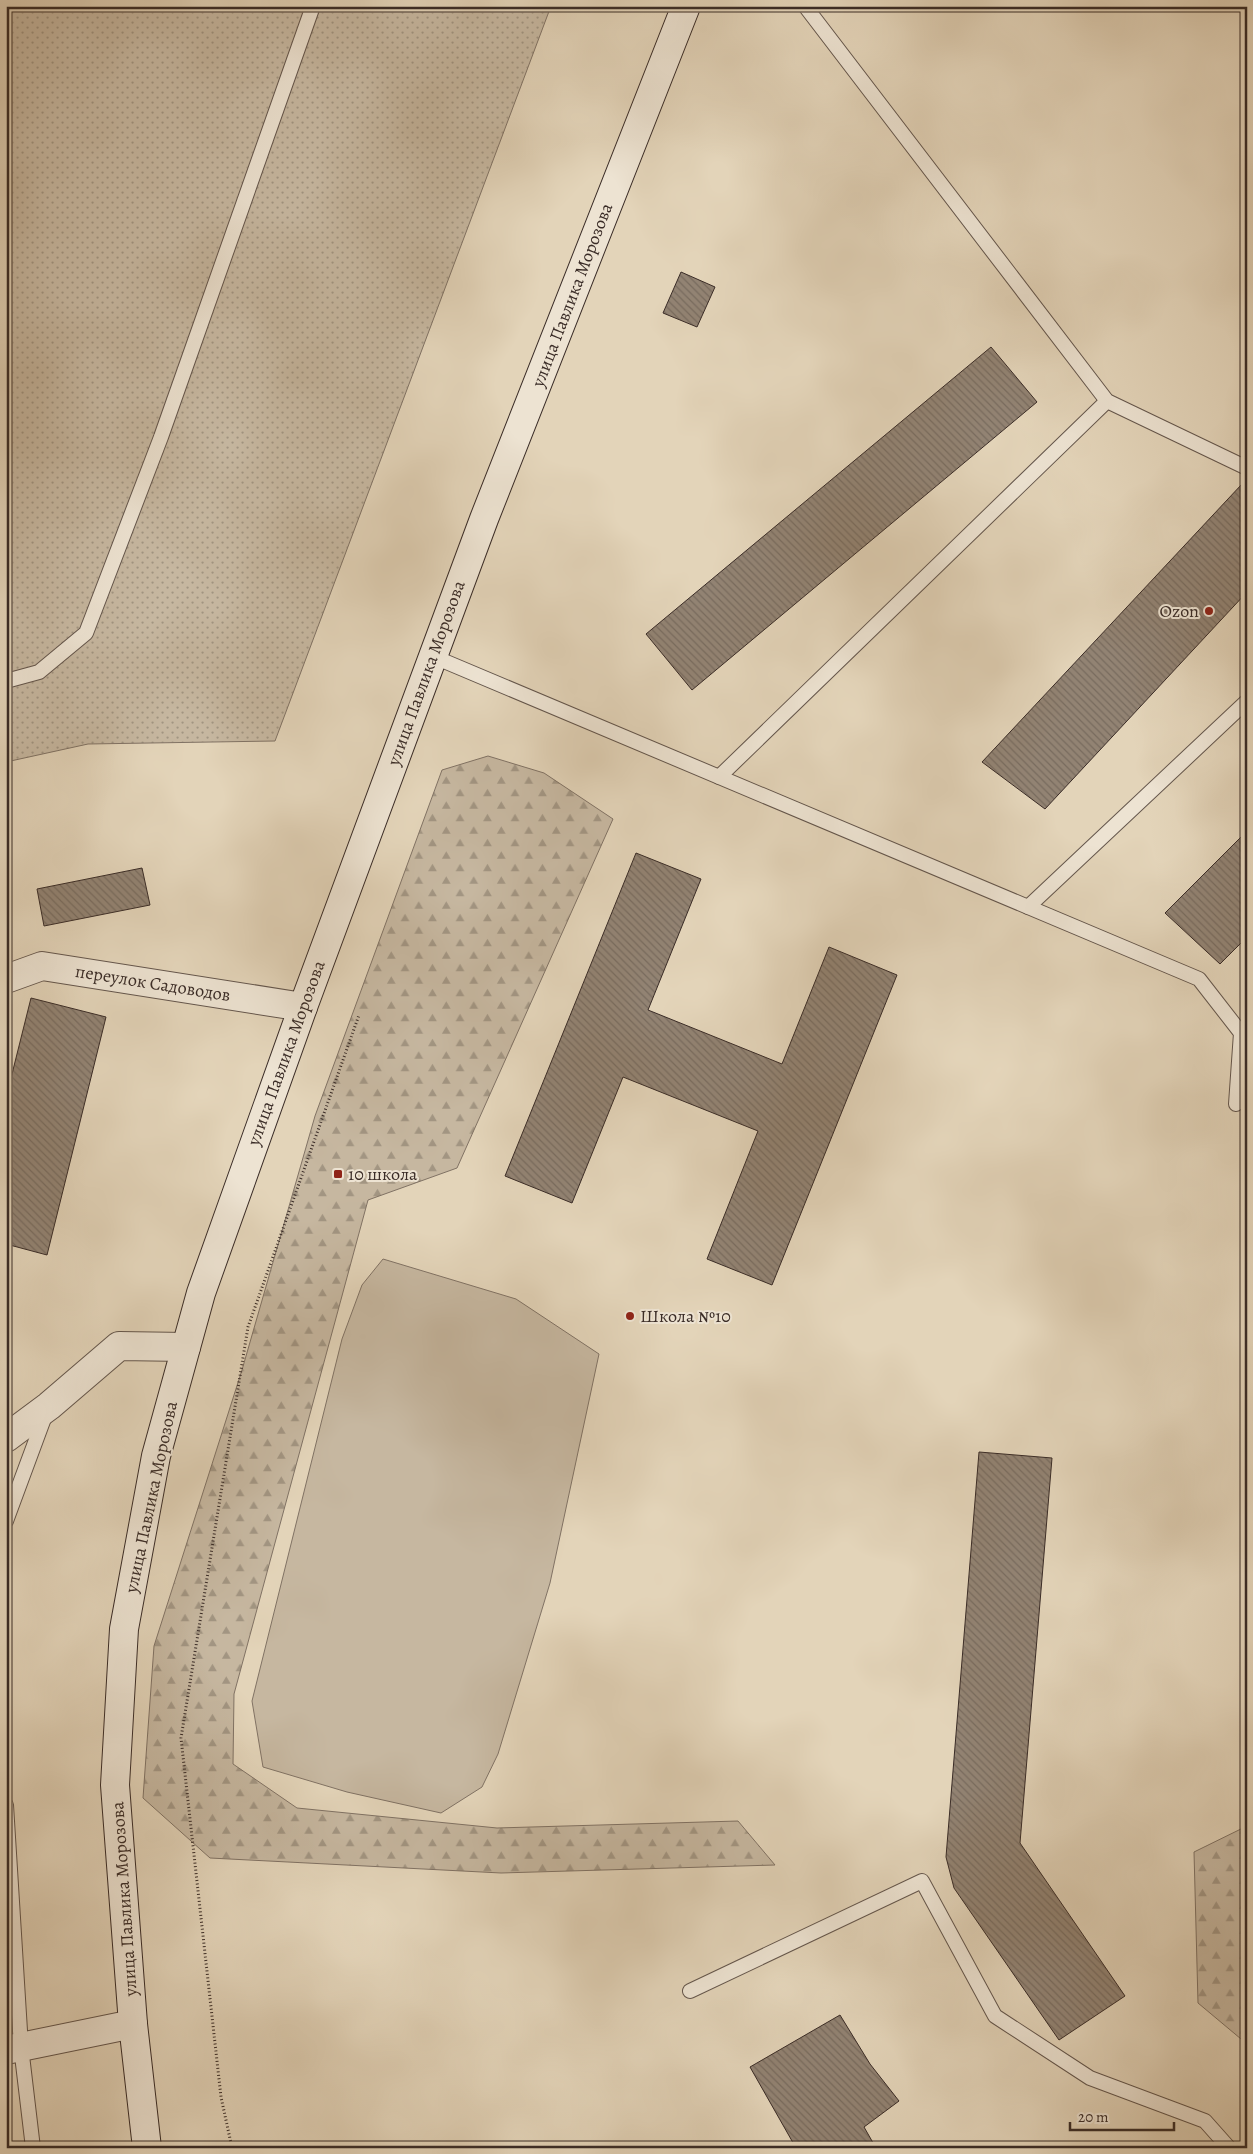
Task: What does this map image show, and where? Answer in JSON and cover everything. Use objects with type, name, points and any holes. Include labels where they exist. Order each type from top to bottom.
[{"type":"main road","name":"улица Павлика Морозова","points":[[147,2148],[133,2024],[115,1785],[124,1629],[156,1456],[201,1293],[302,1007],[432,656],[686,6]]},
{"type":"main road","name":"переулок Садоводов","points":[[6,979],[42,966],[302,1007]]},
{"type":"main road","points":[[6,1438],[49,1406],[119,1346],[186,1347]]},
{"type":"main road","points":[[14,2048],[133,2024]]},
{"type":"lane","points":[[6,681],[38,672],[86,633],[161,437],[313,6]]},
{"type":"lane","points":[[805,6],[1107,400],[1247,468]]},
{"type":"lane","points":[[719,777],[1107,400]]},
{"type":"lane","points":[[432,656],[1200,979],[1241,1033],[1236,1104]]},
{"type":"lane","points":[[1028,907],[1247,701]]},
{"type":"lane","points":[[6,1521],[49,1406]]},
{"type":"lane","points":[[6,1805],[14,2048],[32,2148]]},
{"type":"lane","points":[[690,1991],[922,1881],[995,2016],[1090,2078],[1205,2121],[1229,2148]]},
{"type":"path","points":[[232,2148],[221,2097],[181,1738],[248,1327],[359,1015]]},
{"type":"green space","points":[[6,6],[551,6],[275,741],[88,744],[6,762]]},
{"type":"green space","points":[[488,756],[544,773],[613,819],[457,1168],[368,1200],[234,1694],[233,1764],[297,1808],[497,1828],[738,1821],[775,1865],[501,1873],[210,1858],[143,1798],[154,1646],[242,1370],[315,1116],[442,770]]},
{"type":"green space","points":[[383,1259],[516,1299],[599,1354],[550,1583],[498,1754],[482,1787],[441,1813],[347,1792],[263,1767],[252,1701],[342,1339],[362,1285]]},
{"type":"green space","points":[[1247,1826],[1247,2044],[1198,2003],[1194,1852]]},
{"type":"building","points":[[681,272],[715,287],[697,327],[663,313]]},
{"type":"building","points":[[991,347],[1037,402],[692,690],[646,634]]},
{"type":"building","points":[[1242,484],[1247,488],[1247,592],[1045,809],[982,762]]},
{"type":"building","points":[[1247,831],[1247,937],[1220,964],[1165,913]]},
{"type":"building","points":[[636,853],[701,879],[648,1010],[782,1064],[829,947],[897,975],[772,1285],[707,1259],[758,1131],[623,1077],[572,1203],[505,1176]]},
{"type":"building","points":[[142,868],[150,905],[44,926],[37,889]]},
{"type":"building","points":[[31,998],[106,1017],[47,1255],[6,1244],[6,1098]]},
{"type":"building","points":[[979,1452],[1052,1458],[1020,1843],[1125,1996],[1059,2040],[954,1888],[946,1857]]},
{"type":"building","points":[[840,2015],[870,2064],[899,2101],[864,2127],[876,2148],[796,2148],[750,2067]]},
{"type":"place","name":"Ozon","points":[[1209,611]]},
{"type":"place","name":"10 школа","points":[[338,1174]]},
{"type":"place","name":"Школа №10","points":[[630,1316]]}]
